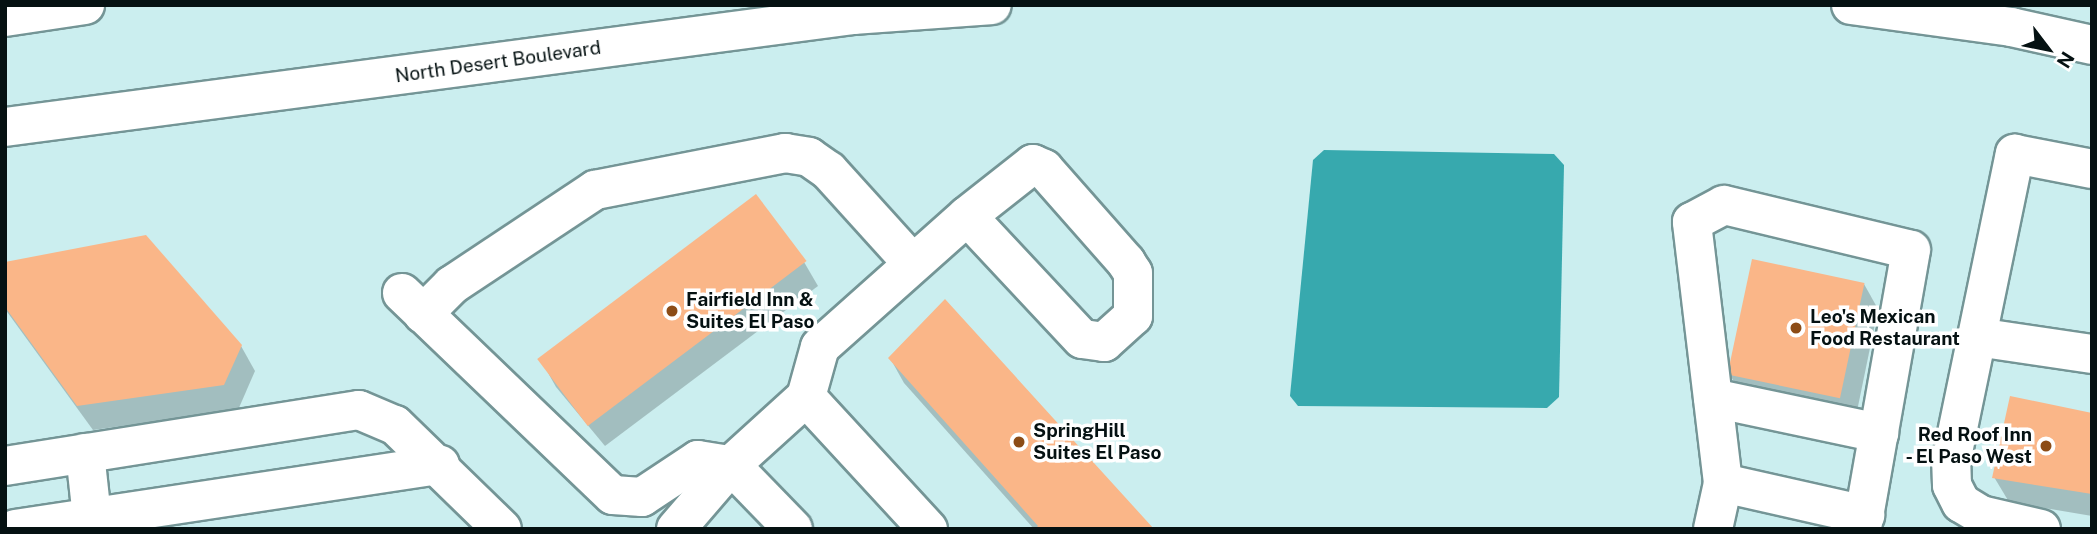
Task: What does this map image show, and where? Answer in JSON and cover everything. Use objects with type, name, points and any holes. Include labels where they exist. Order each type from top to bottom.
[{"type":"main road","points":[[5,17],[85,5]]},
{"type":"main road","name":"North Desert Boulevard","points":[[5,127],[854,15],[992,5]]},
{"type":"main road","points":[[1851,5],[2011,27],[2092,45]]},
{"type":"main road","points":[[778,524],[731,465],[698,460],[642,497],[613,495],[413,304],[452,285],[595,190],[785,153],[809,157],[829,171],[912,263]]},
{"type":"main road","points":[[2042,529],[1981,515],[1961,503],[1952,485],[1951,462],[2015,154],[2092,169]]},
{"type":"main road","points":[[676,529],[731,465],[806,397],[820,347],[912,263],[1020,170],[1033,164],[1045,169],[1133,274],[1133,316],[1104,342],[1082,339],[967,216]]},
{"type":"main road","points":[[1713,529],[1723,483],[1692,222],[1724,205],[1911,250],[1864,522],[1723,483]]},
{"type":"main road","points":[[1977,337],[2092,354]]},
{"type":"main road","points":[[806,397],[928,529]]},
{"type":"main road","points":[[1713,398],[1879,432]]},
{"type":"main road","points":[[5,466],[359,410],[396,425],[440,465],[502,529]]},
{"type":"main road","points":[[85,453],[107,520]]},
{"type":"main road","points":[[15,529],[107,520],[440,465]]},
{"type":"water","points":[[1324,150],[1554,154],[1564,165],[1559,397],[1547,408],[1298,406],[1290,396],[1313,160]]},
{"type":"building","name":"Fairfield Inn & Suites El Paso","points":[[756,194],[807,261],[588,426],[537,359]]},
{"type":"building","points":[[146,235],[242,345],[224,385],[77,406],[5,307],[5,262]]},
{"type":"building","name":"Leo's Mexican Food Restaurant","points":[[1752,259],[1864,283],[1840,398],[1727,374]]},
{"type":"building","name":"SpringHill Suites El Paso","points":[[945,299],[1154,529],[1035,529],[1038,526],[888,358]]},
{"type":"building","name":"Red Roof Inn - El Paso West","points":[[2010,396],[2092,413],[2092,494],[1992,478]]},
{"type":"place","name":"Fairfield Inn & Suites El Paso","points":[[672,311]]},
{"type":"place","name":"Leo's Mexican Food Restaurant","points":[[1796,328]]},
{"type":"place","name":"SpringHill Suites El Paso","points":[[1019,442]]},
{"type":"place","name":"Red Roof Inn - El Paso West","points":[[2046,446]]}]
